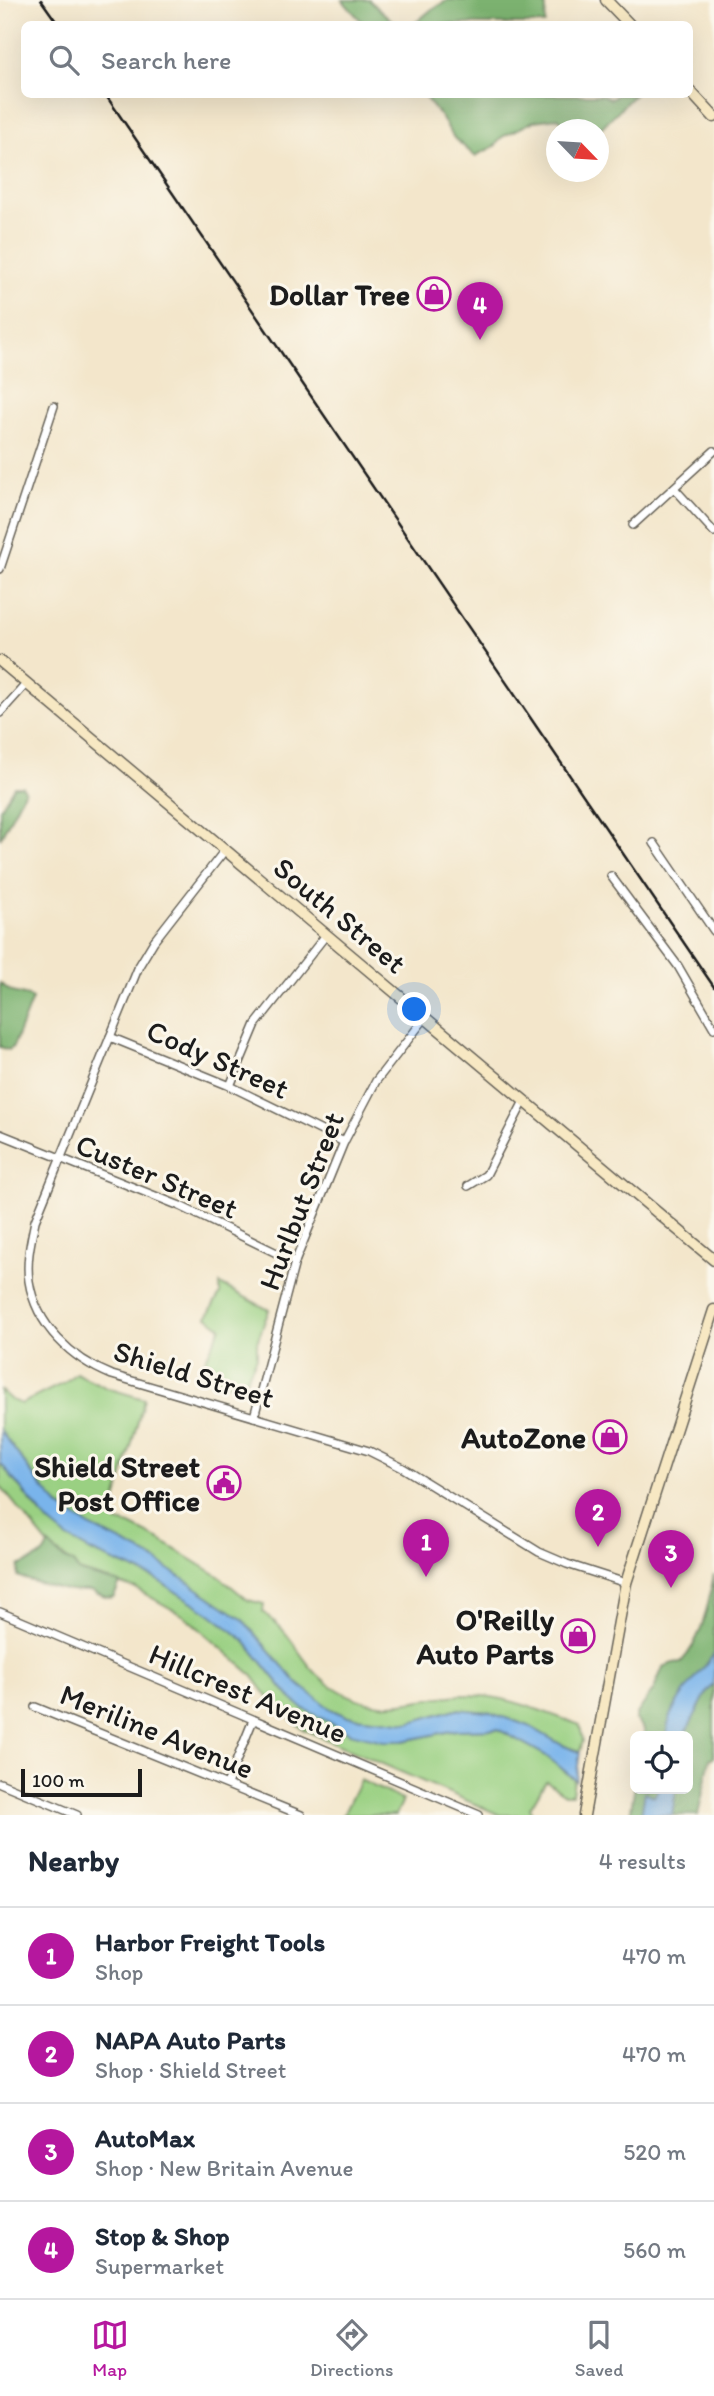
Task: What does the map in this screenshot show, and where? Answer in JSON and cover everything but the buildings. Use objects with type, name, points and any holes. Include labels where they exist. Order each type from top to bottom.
[{"type":"street","points":[[606,0],[626,21]]},
{"type":"street","points":[[693,94],[714,117]]},
{"type":"street","points":[[0,569],[54,406]]},
{"type":"street","points":[[633,525],[714,451]]},
{"type":"street","points":[[674,488],[714,532]]},
{"type":"street","name":"South Street","points":[[0,661],[714,1260]]},
{"type":"street","points":[[0,713],[27,683]]},
{"type":"street","points":[[654,843],[714,931]]},
{"type":"street","name":"Shield Street","points":[[225,850],[153,941],[139,966],[35,1221],[28,1250],[29,1282],[40,1314],[50,1331],[68,1350],[91,1367],[369,1451],[403,1468],[539,1552],[626,1583]]},
{"type":"street","points":[[611,876],[683,973],[714,1028]]},
{"type":"street","points":[[230,1086],[256,1024],[326,935]]},
{"type":"street","name":"Hurlbut Street","points":[[254,1417],[295,1262],[344,1142],[376,1082],[425,1018]]},
{"type":"street","name":"Cody Street","points":[[110,1037],[230,1086],[344,1142]]},
{"type":"street","points":[[468,1186],[486,1175],[524,1101]]},
{"type":"street","name":"Custer Street","points":[[0,1134],[180,1206],[295,1262]]},
{"type":"street","points":[[584,1815],[626,1583],[714,1310]]},
{"type":"street","name":"Hillcrest Avenue","points":[[0,1612],[479,1815]]},
{"type":"street","name":"Meriline Avenue","points":[[35,1707],[301,1815]]},
{"type":"street","points":[[227,1784],[253,1720]]},
{"type":"street","points":[[0,1783],[77,1815]]},
{"type":"green space","points":[[342,0],[369,0],[393,21],[361,21]]},
{"type":"green space","points":[[448,0],[537,0],[544,2],[546,8],[545,21],[418,21]]},
{"type":"green space","points":[[425,98],[631,98],[609,120],[558,118],[534,121],[502,137],[495,146],[475,156],[454,138]]},
{"type":"green space","points":[[14,786],[22,786],[25,790],[0,839],[0,809]]},
{"type":"green space","points":[[0,983],[12,992],[32,999],[13,1047],[9,1050],[0,1047]]},
{"type":"green space","points":[[220,1284],[269,1310],[257,1342],[257,1357],[241,1390],[200,1371],[221,1327],[207,1317],[220,1294]]},
{"type":"green space","points":[[76,1373],[107,1388],[144,1399],[114,1508],[114,1521],[130,1525],[160,1540],[220,1577],[248,1600],[264,1604],[263,1612],[283,1630],[311,1667],[332,1686],[368,1702],[384,1704],[467,1695],[511,1701],[580,1725],[583,1741],[580,1751],[562,1745],[529,1726],[488,1712],[456,1709],[408,1723],[346,1716],[322,1705],[297,1683],[242,1619],[148,1555],[89,1526],[52,1500],[0,1430],[0,1390],[11,1400],[21,1404],[64,1383]]},
{"type":"green space","points":[[0,1463],[42,1515],[66,1537],[93,1552],[154,1578],[208,1612],[244,1640],[290,1697],[303,1708],[350,1733],[403,1741],[456,1730],[498,1729],[545,1755],[574,1779],[572,1794],[565,1794],[546,1781],[530,1808],[532,1815],[500,1815],[304,1730],[274,1705],[251,1674],[186,1617],[136,1589],[79,1571],[73,1563],[51,1548],[0,1486]]},
{"type":"green space","points":[[48,1544],[60,1556],[73,1563],[79,1572],[120,1583],[114,1597],[61,1589],[18,1576],[19,1566],[40,1556]]},
{"type":"green space","points":[[714,1574],[714,1654],[677,1703],[668,1731],[644,1731],[636,1720],[636,1715],[654,1689],[663,1667],[681,1662],[695,1642],[704,1621]]},
{"type":"green space","points":[[714,1684],[714,1757],[710,1759],[698,1815],[672,1815],[675,1794],[693,1794],[693,1731],[687,1731]]},
{"type":"green space","points":[[360,1780],[403,1800],[396,1815],[343,1815]]},
{"type":"green space","points":[[634,1794],[645,1794],[641,1815],[630,1815]]},
{"type":"water","points":[[0,1430],[38,1482],[61,1508],[89,1526],[148,1555],[242,1619],[297,1683],[332,1710],[346,1716],[408,1723],[456,1709],[488,1712],[529,1726],[580,1752],[576,1780],[545,1755],[498,1729],[456,1730],[403,1741],[383,1741],[350,1733],[302,1708],[244,1640],[208,1612],[154,1578],[93,1552],[66,1537],[49,1523],[0,1463]]},
{"type":"water","points":[[714,1654],[714,1684],[687,1731],[667,1731],[672,1712]]},
{"type":"water","points":[[645,1794],[675,1794],[672,1815],[641,1815]]},
{"type":"railway","points":[[41,0],[56,21]]},
{"type":"railway","points":[[108,98],[714,987]]},
{"type":"place","name":"Dollar Tree","points":[[434,294]]},
{"type":"place","name":"Stop & Shop","points":[[480,340]]},
{"type":"place","name":"AutoZone","points":[[610,1437]]},
{"type":"place","name":"Shield Street Post Office","points":[[224,1483]]},
{"type":"place","name":"NAPA Auto Parts","points":[[598,1547]]},
{"type":"place","name":"Harbor Freight Tools","points":[[426,1577]]},
{"type":"place","name":"AutoMax","points":[[671,1588]]},
{"type":"place","name":"O'Reilly Auto Parts","points":[[578,1636]]}]
